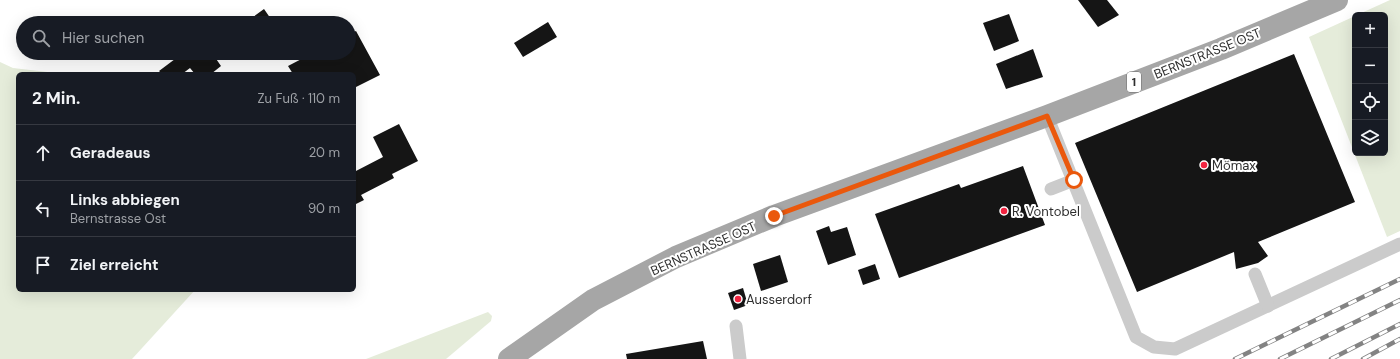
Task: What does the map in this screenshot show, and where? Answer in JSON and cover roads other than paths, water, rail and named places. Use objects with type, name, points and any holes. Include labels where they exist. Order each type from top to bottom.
[{"type":"main road","name":"BERNSTRASSE OST","points":[[509,359],[593,300],[676,257],[774,216],[1047,116],[1221,49],[1337,0]]},
{"type":"lane","points":[[1047,116],[1136,337],[1151,353],[1175,349],[1400,244]]},
{"type":"lane","points":[[1051,189],[1074,180]]},
{"type":"lane","points":[[1255,274],[1268,306]]},
{"type":"lane","points":[[736,326],[740,359]]},
{"type":"railway","points":[[1235,359],[1400,279]]},
{"type":"railway","points":[[1280,359],[1400,300]]},
{"type":"railway","points":[[1331,359],[1400,324]]},
{"type":"railway","points":[[1363,359],[1400,339]]},
{"type":"place","name":"Mömax","points":[[1204,165]]},
{"type":"place","name":"R. Vontobel","points":[[1004,211]]},
{"type":"place","name":"Ausserdorf","points":[[738,299]]}]
